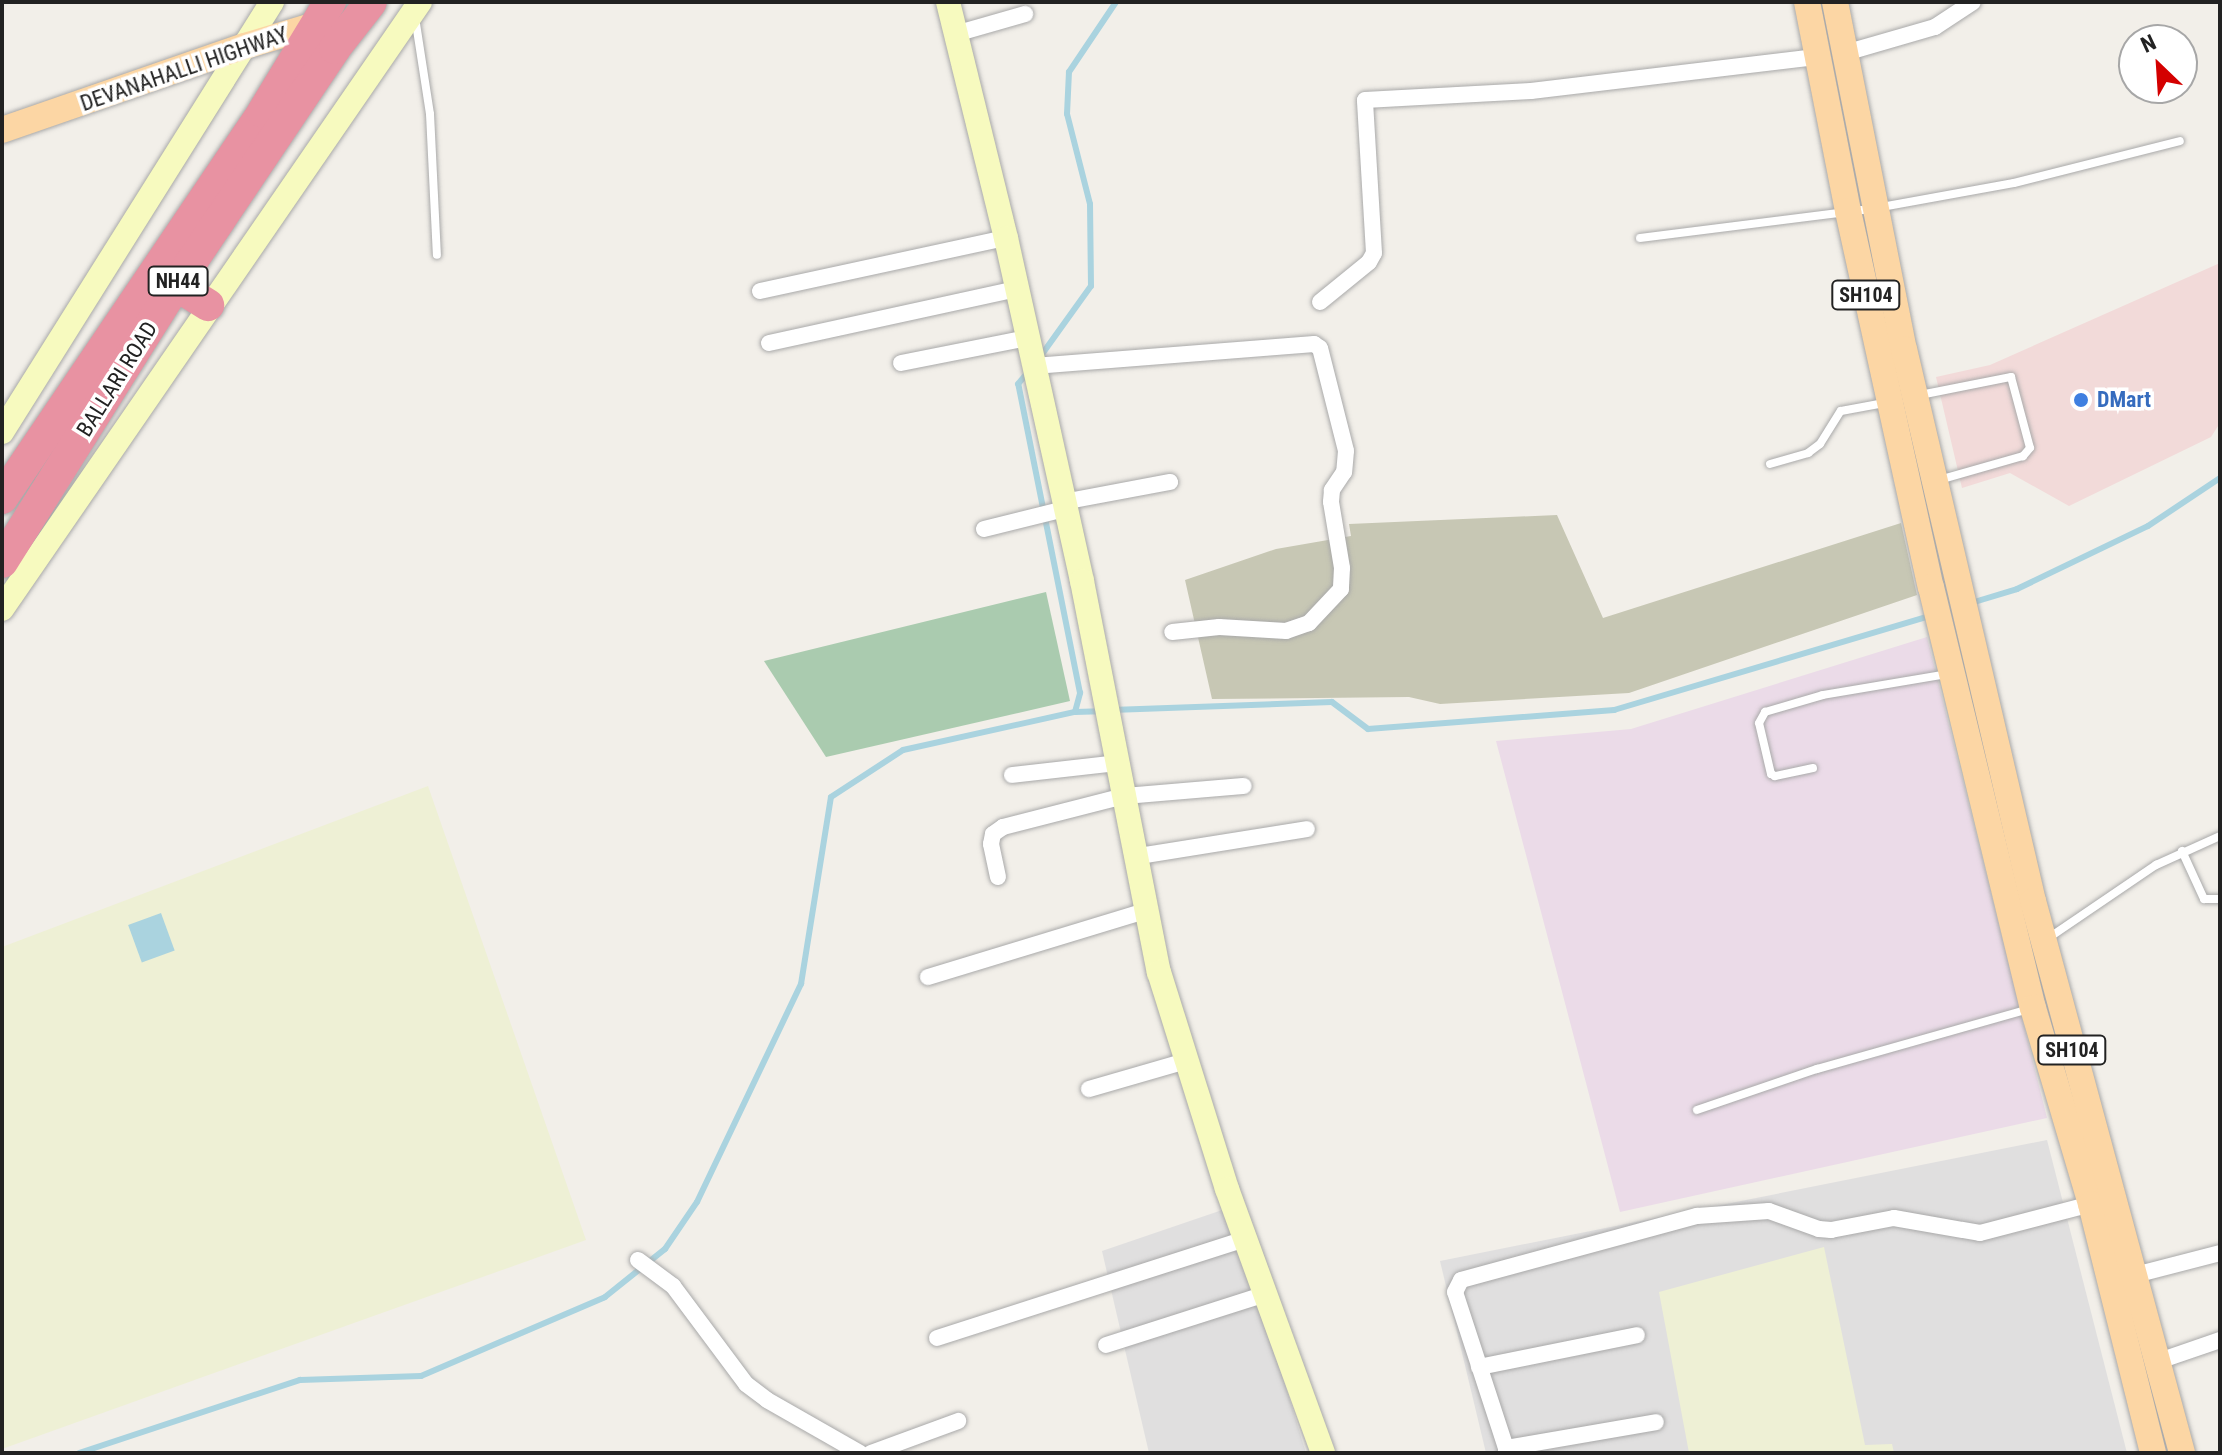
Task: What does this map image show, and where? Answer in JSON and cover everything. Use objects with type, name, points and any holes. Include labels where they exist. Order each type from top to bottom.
[{"type":"highway","name":"BALLARI ROAD","points":[[2,562],[176,285],[335,48],[374,5]]},
{"type":"highway","name":"BALLARI ROAD","points":[[2,498],[324,13]]},
{"type":"highway","points":[[176,285],[208,305]]},
{"type":"main road","name":"SH104","points":[[1807,2],[1889,402],[1949,661],[2046,1005],[2135,1275],[2182,1453]]},
{"type":"main road","name":"SH104","points":[[1835,2],[1915,396],[2043,942],[2046,1005],[2091,1204],[2153,1453]]},
{"type":"main road","name":"DEVANAHALLI HIGHWAY","points":[[2,130],[245,46],[324,13],[374,5]]},
{"type":"street","points":[[2,432],[272,2]]},
{"type":"street","points":[[948,2],[1006,238],[1159,972],[1245,1239],[1323,1453]]},
{"type":"street","points":[[1845,53],[1935,27],[1973,2]]},
{"type":"street","points":[[2,609],[208,305],[417,7]]},
{"type":"street","points":[[955,34],[1025,14]]},
{"type":"street","points":[[1320,302],[1369,262],[1374,253],[1365,100],[1531,91],[1818,57]]},
{"type":"street","points":[[760,291],[1006,238]]},
{"type":"street","points":[[769,343],[1017,289]]},
{"type":"street","points":[[901,363],[1031,353],[1314,344],[1320,348],[1346,451],[1344,472],[1332,490],[1331,502],[1342,568],[1341,589],[1309,623],[1286,631],[1219,627],[1172,632]]},
{"type":"street","points":[[984,529],[1064,505],[1170,482]]},
{"type":"street","points":[[1012,775],[1117,763]]},
{"type":"street","points":[[998,877],[991,844],[993,834],[1003,827],[1124,796],[1244,786]]},
{"type":"street","points":[[1133,857],[1307,829]]},
{"type":"street","points":[[928,977],[1145,911]]},
{"type":"street","points":[[1089,1089],[1186,1061]]},
{"type":"street","points":[[1656,1422],[1506,1450],[1455,1292],[1461,1280],[1697,1216],[1769,1211],[1819,1229],[1831,1230],[1894,1218],[1980,1233],[2091,1204]]},
{"type":"street","points":[[937,1338],[1245,1239]]},
{"type":"street","points":[[2135,1275],[2220,1253]]},
{"type":"street","points":[[638,1260],[673,1286],[746,1384],[851,1451]]},
{"type":"street","points":[[1106,1345],[1266,1294]]},
{"type":"street","points":[[1479,1367],[1637,1335]]},
{"type":"street","points":[[2159,1361],[2220,1340]]},
{"type":"street","points":[[871,1453],[958,1421]]},
{"type":"lane","points":[[417,7],[430,114],[437,255]]},
{"type":"lane","points":[[1640,238],[1876,208],[2014,183],[2180,141]]},
{"type":"lane","points":[[1915,396],[2005,376],[2014,381],[2021,408],[2028,453],[1935,481]]},
{"type":"lane","points":[[1770,464],[1808,453],[1820,444],[1841,411],[1889,402]]},
{"type":"lane","points":[[1813,768],[1775,776],[1771,774],[1759,723],[1765,712],[1976,656]]},
{"type":"lane","points":[[2043,942],[2156,865],[2220,836]]},
{"type":"lane","points":[[2182,851],[2204,899],[2220,899]]},
{"type":"lane","points":[[1697,1110],[1817,1069],[2046,1005]]},
{"type":"shaded area","name":"DMart","points":[[2220,263],[2220,423],[2211,437],[2069,506],[2010,473],[1962,488],[1936,377],[1990,365]]},
{"type":"shaded area","points":[[1557,515],[1603,618],[1901,523],[1917,595],[1629,693],[1440,704],[1409,697],[1212,699],[1185,580],[1276,549],[1351,536],[1349,524]]},
{"type":"shaded area","points":[[1927,637],[2047,1118],[1620,1212],[1496,741],[1631,729]]},
{"type":"shaded area","points":[[428,786],[586,1240],[2,1449],[2,947]]},
{"type":"shaded area","points":[[2047,1140],[2127,1453],[1486,1453],[1440,1261]]},
{"type":"shaded area","points":[[1231,1207],[1306,1453],[1149,1453],[1102,1251]]},
{"type":"shaded area","points":[[1824,1247],[1865,1445],[1892,1444],[1894,1453],[1689,1453],[1659,1292]]},
{"type":"green space","points":[[1046,592],[1070,701],[826,757],[764,661]]},
{"type":"water","points":[[161,913],[175,951],[142,963],[128,925]]},
{"type":"waterway","points":[[1040,357],[1091,286],[1090,204],[1067,114],[1069,72],[1116,2]]},
{"type":"waterway","points":[[79,1453],[300,1380],[421,1376],[605,1297],[665,1249],[697,1202],[801,984],[831,797],[903,750],[1075,712],[1080,693],[1018,384],[1028,372]]},
{"type":"waterway","points":[[1971,603],[2017,589],[2148,526],[2220,478]]},
{"type":"waterway","points":[[1112,710],[1332,702],[1368,729],[1614,710],[1929,616]]},
{"type":"waterway","points":[[1075,712],[1100,711]]},
{"type":"place","name":"DMart","points":[[2081,400]]}]
